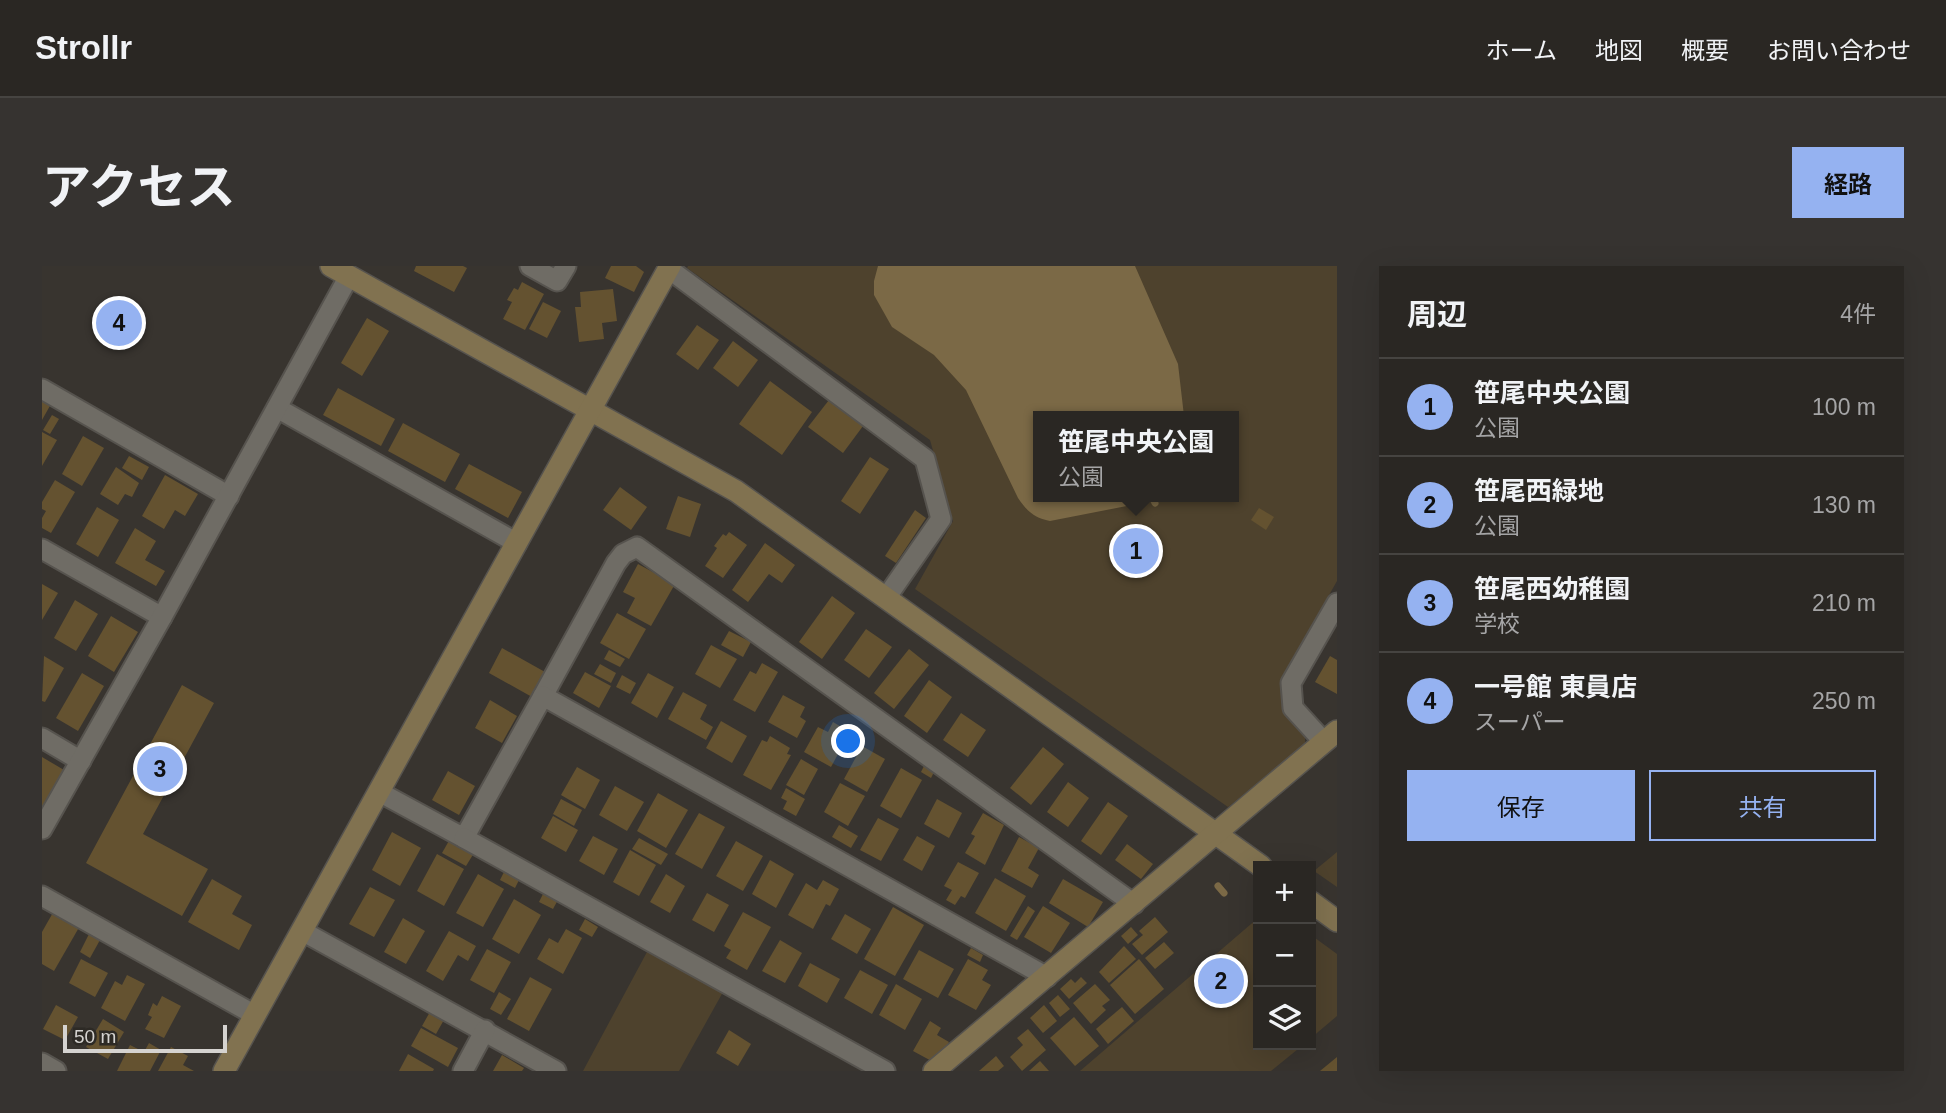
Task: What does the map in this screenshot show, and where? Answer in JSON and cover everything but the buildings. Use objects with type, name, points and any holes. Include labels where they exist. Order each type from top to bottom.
[{"type":"street","points":[[530,266],[557,281],[566,266]]},
{"type":"street","points":[[224,1071],[670,268],[925,459],[941,519],[887,598]]},
{"type":"street","points":[[42,829],[277,408],[340,271],[736,491],[1254,861]]},
{"type":"street","points":[[42,388],[229,496]]},
{"type":"street","points":[[277,408],[517,543]]},
{"type":"street","points":[[464,838],[617,563],[623,554],[638,547],[1134,904]]},
{"type":"street","points":[[42,549],[162,617]]},
{"type":"street","points":[[934,1071],[1331,736],[1293,708],[1292,683],[1337,603]]},
{"type":"street","points":[[543,696],[1047,977]]},
{"type":"street","points":[[42,738],[81,761]]},
{"type":"street","points":[[379,792],[885,1071]]},
{"type":"street","points":[[42,896],[255,1016]]},
{"type":"street","points":[[1316,906],[1337,921]]},
{"type":"street","points":[[302,931],[556,1071]]},
{"type":"street","points":[[463,1071],[485,1030]]},
{"type":"street","points":[[42,1063],[55,1071]]},
{"type":"shaded area","points":[[688,266],[1337,266],[1337,581],[1282,678],[1286,713],[1305,736],[1305,747],[1228,807],[915,589],[953,521],[930,440],[687,268]]},
{"type":"shaded area","points":[[878,266],[1135,266],[1178,364],[1183,411],[1033,411],[1033,502],[1142,502],[1050,521],[1031,513],[1018,498],[966,390],[934,355],[892,327],[874,295]]},
{"type":"shaded area","points":[[1337,852],[1337,887],[1316,872],[1316,869]]},
{"type":"shaded area","points":[[1253,922],[1253,1050],[1297,1050],[1271,1071],[1080,1071]]},
{"type":"shaded area","points":[[1316,939],[1337,954],[1337,1016],[1316,1034]]},
{"type":"shaded area","points":[[647,952],[723,992],[679,1071],[583,1071]]},
{"type":"waterway","points":[[1218,886],[1224,893]]},
{"type":"place","name":"一号館 東員店","points":[[119,323]]},
{"type":"place","name":"笹尾中央公園","points":[[1136,551]]},
{"type":"place","name":"笹尾西幼稚園","points":[[160,769]]},
{"type":"place","name":"笹尾西緑地","points":[[1221,981]]}]
